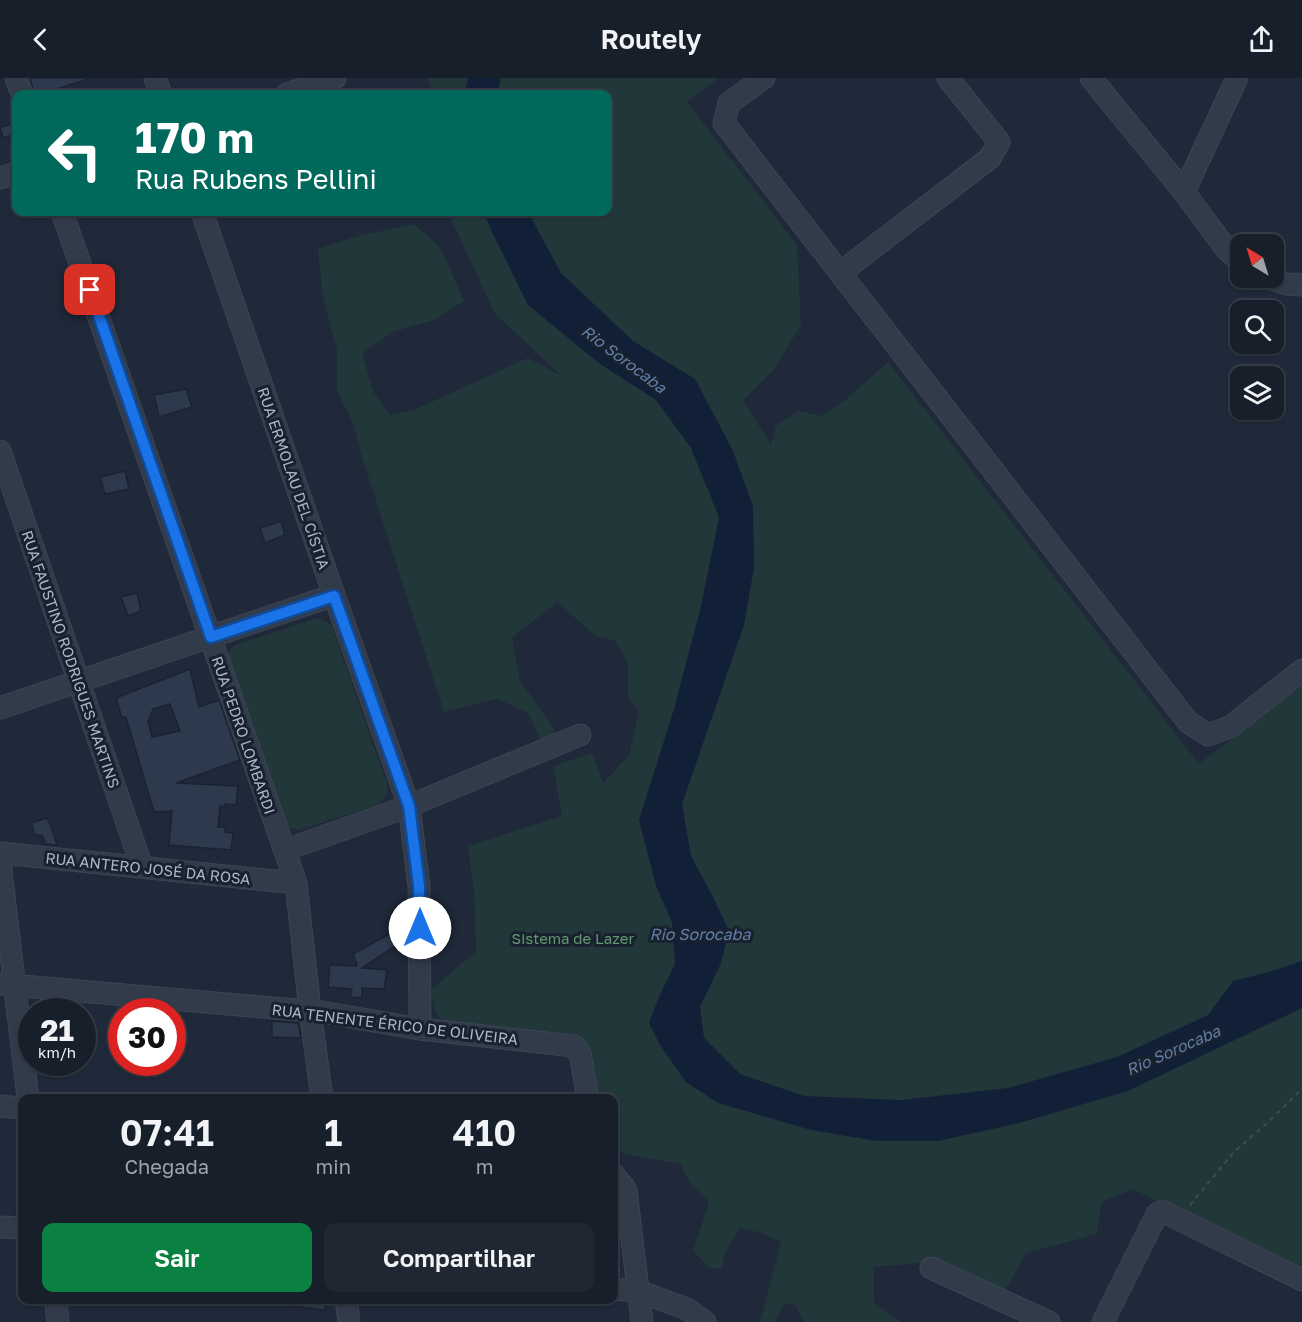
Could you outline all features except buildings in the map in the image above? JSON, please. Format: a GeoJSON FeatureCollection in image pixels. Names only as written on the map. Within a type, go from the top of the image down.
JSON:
{"type":"FeatureCollection","features":[{"type":"Feature","properties":{"kind":"street"},"geometry":{"type":"LineString","coordinates":[[299,90],[335,78]]}},
{"type":"Feature","properties":{"kind":"street"},"geometry":{"type":"LineString","coordinates":[[764,78],[729,103],[724,123],[1188,722],[1208,735],[1230,727],[1302,670]]}},
{"type":"Feature","properties":{"kind":"street"},"geometry":{"type":"LineString","coordinates":[[840,273],[990,158],[999,142],[948,78]]}},
{"type":"Feature","properties":{"kind":"street"},"geometry":{"type":"LineString","coordinates":[[1090,78],[1184,192],[1230,253]]}},
{"type":"Feature","properties":{"kind":"street"},"geometry":{"type":"LineString","coordinates":[[1184,192],[1237,78]]}},
{"type":"Feature","properties":{"kind":"street","name":"RUA PEDRO LOMBARDI"},"geometry":{"type":"LineString","coordinates":[[63,216],[296,883],[309,1010],[321,1094]]}},
{"type":"Feature","properties":{"kind":"street","name":"RUA ERMOLAU DEL CÍSTIA"},"geometry":{"type":"LineString","coordinates":[[203,216],[409,806],[419,886],[420,1029]]}},
{"type":"Feature","properties":{"kind":"street"},"geometry":{"type":"LineString","coordinates":[[1284,283],[1302,285]]}},
{"type":"Feature","properties":{"kind":"street","name":"RUA FAUSTINO RODRIGUES MARTINS"},"geometry":{"type":"LineString","coordinates":[[0,451],[142,867]]}},
{"type":"Feature","properties":{"kind":"street"},"geometry":{"type":"LineString","coordinates":[[0,708],[334,596]]}},
{"type":"Feature","properties":{"kind":"street"},"geometry":{"type":"LineString","coordinates":[[285,850],[409,806],[580,735]]}},
{"type":"Feature","properties":{"kind":"street","name":"RUA ANTERO JOSÉ DA ROSA"},"geometry":{"type":"LineString","coordinates":[[0,853],[296,883]]}},
{"type":"Feature","properties":{"kind":"street"},"geometry":{"type":"LineString","coordinates":[[0,862],[8,984],[27,1094]]}},
{"type":"Feature","properties":{"kind":"street","name":"RUA TENENTE ÉRICO DE OLIVEIRA"},"geometry":{"type":"LineString","coordinates":[[8,984],[309,1010],[420,1029],[574,1046],[580,1054],[587,1094]]}},
{"type":"Feature","properties":{"kind":"street"},"geometry":{"type":"LineString","coordinates":[[0,1106],[18,1108]]}},
{"type":"Feature","properties":{"kind":"street"},"geometry":{"type":"LineString","coordinates":[[618,1180],[626,1190],[642,1322]]}},
{"type":"Feature","properties":{"kind":"street"},"geometry":{"type":"LineString","coordinates":[[1102,1322],[1160,1212],[1302,1280]]}},
{"type":"Feature","properties":{"kind":"street"},"geometry":{"type":"LineString","coordinates":[[0,1227],[18,1228]]}},
{"type":"Feature","properties":{"kind":"street"},"geometry":{"type":"LineString","coordinates":[[931,1268],[1049,1322]]}},
{"type":"Feature","properties":{"kind":"street"},"geometry":{"type":"LineString","coordinates":[[618,1290],[638,1292],[687,1309],[705,1322]]}},
{"type":"Feature","properties":{"kind":"street"},"geometry":{"type":"LineString","coordinates":[[56,1304],[58,1322]]}},
{"type":"Feature","properties":{"kind":"street"},"geometry":{"type":"LineString","coordinates":[[347,1304],[349,1322]]}},
{"type":"Feature","properties":{"kind":"path"},"geometry":{"type":"LineString","coordinates":[[1171,1216],[1234,1152],[1302,1089]]}},
{"type":"Feature","properties":{"kind":"green space","name":"Sistema de Lazer"},"geometry":{"type":"Polygon","coordinates":[[[427,78],[719,78],[687,102],[797,245],[801,325],[775,368],[743,400],[771,445],[776,426],[798,411],[821,416],[844,401],[888,362],[1199,764],[1302,684],[1302,1273],[1133,1189],[1101,1202],[1097,1234],[1026,1253],[1005,1291],[932,1262],[874,1267],[874,1303],[901,1322],[804,1322],[794,1303],[782,1306],[776,1322],[760,1322],[781,1242],[762,1233],[740,1228],[726,1251],[721,1269],[709,1268],[693,1251],[709,1202],[690,1183],[680,1164],[618,1152],[618,1094],[592,1094],[583,1050],[447,1024],[437,1015],[430,991],[476,951],[474,891],[468,846],[562,816],[553,766],[592,753],[603,783],[629,755],[639,710],[628,699],[628,664],[615,641],[596,636],[557,602],[512,638],[520,681],[557,733],[541,741],[528,713],[497,699],[444,712],[353,423],[337,391],[337,350],[323,298],[318,249],[358,236],[414,224],[441,248],[464,301],[434,320],[392,332],[362,354],[373,391],[390,415],[416,409],[528,358],[562,376],[495,314],[450,216],[612,216],[612,90],[432,90],[427,78]]]}},
{"type":"Feature","properties":{"kind":"green space"},"geometry":{"type":"Polygon","coordinates":[[[314,619],[331,624],[387,784],[387,791],[377,805],[299,830],[285,826],[227,655],[233,646],[314,619]]]}},
{"type":"Feature","properties":{"kind":"water"},"geometry":{"type":"Polygon","coordinates":[[[468,78],[501,78],[498,90],[466,90],[468,78]]]}},
{"type":"Feature","properties":{"kind":"water","name":"Rio Sorocaba"},"geometry":{"type":"Polygon","coordinates":[[[486,216],[530,216],[561,273],[633,341],[695,379],[733,451],[753,506],[754,568],[744,625],[682,804],[691,856],[729,931],[721,963],[700,1007],[704,1038],[740,1074],[804,1096],[901,1100],[1008,1088],[1117,1057],[1208,1015],[1233,981],[1302,961],[1302,1008],[1128,1091],[1019,1123],[938,1141],[876,1141],[811,1130],[718,1103],[686,1082],[660,1045],[649,1023],[675,964],[672,922],[656,886],[639,820],[674,709],[701,606],[719,517],[691,448],[656,400],[600,364],[528,305],[486,216]]]}},
{"type":"Feature","properties":{"kind":"route"},"geometry":{"type":"LineString","coordinates":[[90,290],[211,637],[334,596],[409,806],[419,886],[420,928]]}}]}
